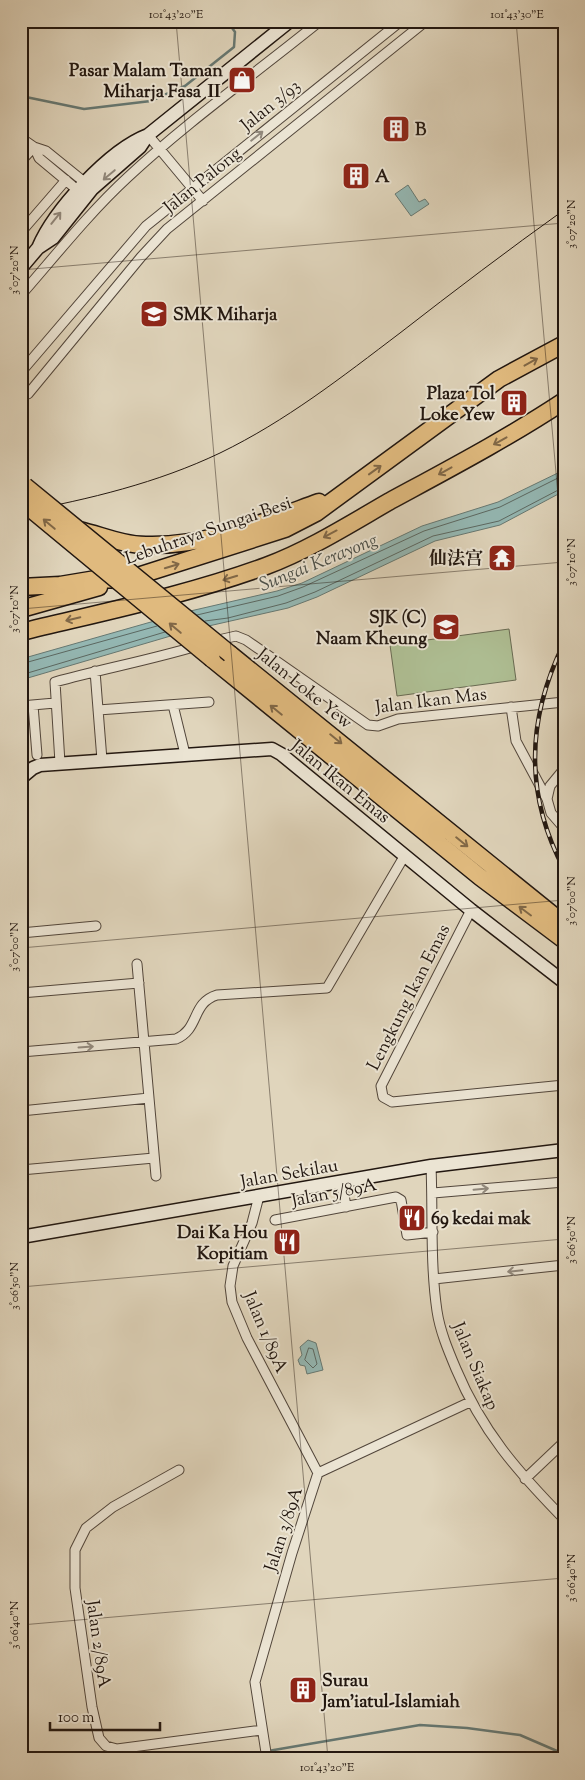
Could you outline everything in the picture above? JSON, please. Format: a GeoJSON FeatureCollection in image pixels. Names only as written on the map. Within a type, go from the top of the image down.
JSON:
{"type":"FeatureCollection","features":[{"type":"Feature","properties":{"kind":"highway","name":"Lebuhraya Sungai Besi"},"geometry":{"type":"LineString","coordinates":[[21,586],[60,584],[96,578],[125,580],[285,529],[316,513],[499,379],[564,344]]}},
{"type":"Feature","properties":{"kind":"highway"},"geometry":{"type":"LineString","coordinates":[[21,632],[178,592],[268,565],[337,531],[472,457],[528,425],[564,401]]}},
{"type":"Feature","properties":{"kind":"highway","name":"Jalan Loke Yew"},"geometry":{"type":"LineString","coordinates":[[22,488],[79,530],[564,924]]}},
{"type":"Feature","properties":{"kind":"highway","name":"Jalan Loke Yew"},"geometry":{"type":"LineString","coordinates":[[22,488],[212,659],[480,876],[564,940]]}},
{"type":"Feature","properties":{"kind":"highway"},"geometry":{"type":"LineString","coordinates":[[79,530],[126,543],[146,546],[222,536],[347,491]]}},
{"type":"Feature","properties":{"kind":"highway"},"geometry":{"type":"LineString","coordinates":[[21,609],[125,580]]}},
{"type":"Feature","properties":{"kind":"street"},"geometry":{"type":"LineString","coordinates":[[21,268],[38,248],[46,230],[85,190],[140,147],[148,135],[290,21]]}},
{"type":"Feature","properties":{"kind":"street","name":"Jalan 3/93"},"geometry":{"type":"LineString","coordinates":[[21,295],[87,218],[159,149],[320,21]]}},
{"type":"Feature","properties":{"kind":"street","name":"Jalan 3/93"},"geometry":{"type":"LineString","coordinates":[[21,372],[137,234],[401,21]]}},
{"type":"Feature","properties":{"kind":"street","name":"Jalan Palong"},"geometry":{"type":"LineString","coordinates":[[24,391],[141,257],[167,230],[426,21]]}},
{"type":"Feature","properties":{"kind":"street"},"geometry":{"type":"LineString","coordinates":[[148,135],[202,201]]}},
{"type":"Feature","properties":{"kind":"street"},"geometry":{"type":"LineString","coordinates":[[21,138],[34,147],[46,151],[85,190]]}},
{"type":"Feature","properties":{"kind":"street"},"geometry":{"type":"LineString","coordinates":[[34,147],[39,158],[66,180],[85,190]]}},
{"type":"Feature","properties":{"kind":"street"},"geometry":{"type":"LineString","coordinates":[[21,162],[34,147]]}},
{"type":"Feature","properties":{"kind":"street"},"geometry":{"type":"LineString","coordinates":[[21,232],[66,180]]}},
{"type":"Feature","properties":{"kind":"street","name":"Jalan Ikan Mas"},"geometry":{"type":"LineString","coordinates":[[95,671],[236,636],[246,640],[368,724],[378,726],[398,719],[564,702]]}},
{"type":"Feature","properties":{"kind":"street"},"geometry":{"type":"LineString","coordinates":[[60,763],[55,682],[95,671],[102,760]]}},
{"type":"Feature","properties":{"kind":"street"},"geometry":{"type":"LineString","coordinates":[[98,710],[209,702]]}},
{"type":"Feature","properties":{"kind":"street"},"geometry":{"type":"LineString","coordinates":[[21,706],[55,703]]}},
{"type":"Feature","properties":{"kind":"street"},"geometry":{"type":"LineString","coordinates":[[173,704],[185,754]]}},
{"type":"Feature","properties":{"kind":"street"},"geometry":{"type":"LineString","coordinates":[[33,705],[37,755]]}},
{"type":"Feature","properties":{"kind":"street"},"geometry":{"type":"LineString","coordinates":[[512,707],[516,741],[547,798],[551,813],[564,828]]}},
{"type":"Feature","properties":{"kind":"street","name":"Jalan Ikan Emas"},"geometry":{"type":"LineString","coordinates":[[21,778],[32,768],[40,765],[272,749],[281,754],[338,803],[471,910],[564,982]]}},
{"type":"Feature","properties":{"kind":"street"},"geometry":{"type":"LineString","coordinates":[[547,798],[550,786],[564,769]]}},
{"type":"Feature","properties":{"kind":"street"},"geometry":{"type":"LineString","coordinates":[[21,1052],[176,1039],[186,1035],[206,998],[217,995],[327,988],[405,855]]}},
{"type":"Feature","properties":{"kind":"street","name":"Lengkung Ikan Emas"},"geometry":{"type":"LineString","coordinates":[[471,910],[381,1086],[383,1097],[392,1102],[564,1085]]}},
{"type":"Feature","properties":{"kind":"street"},"geometry":{"type":"LineString","coordinates":[[21,933],[96,926]]}},
{"type":"Feature","properties":{"kind":"street"},"geometry":{"type":"LineString","coordinates":[[137,964],[156,1176]]}},
{"type":"Feature","properties":{"kind":"street"},"geometry":{"type":"LineString","coordinates":[[21,993],[138,983]]}},
{"type":"Feature","properties":{"kind":"street"},"geometry":{"type":"LineString","coordinates":[[21,1111],[149,1098]]}},
{"type":"Feature","properties":{"kind":"street","name":"Jalan Sekilau"},"geometry":{"type":"LineString","coordinates":[[21,1238],[431,1166],[564,1150]]}},
{"type":"Feature","properties":{"kind":"street"},"geometry":{"type":"LineString","coordinates":[[21,1170],[154,1158]]}},
{"type":"Feature","properties":{"kind":"street","name":"Jalan Siakap"},"geometry":{"type":"LineString","coordinates":[[431,1166],[434,1279],[437,1311],[444,1340],[470,1402],[502,1452],[564,1519]]}},
{"type":"Feature","properties":{"kind":"street"},"geometry":{"type":"LineString","coordinates":[[342,1181],[346,1207]]}},
{"type":"Feature","properties":{"kind":"street"},"geometry":{"type":"LineString","coordinates":[[432,1193],[564,1182]]}},
{"type":"Feature","properties":{"kind":"street","name":"Jalan 1/89A"},"geometry":{"type":"LineString","coordinates":[[259,1196],[252,1223],[233,1266],[230,1286],[232,1302],[247,1338],[318,1474]]}},
{"type":"Feature","properties":{"kind":"street","name":"Jalan 5/89A"},"geometry":{"type":"LineString","coordinates":[[275,1220],[400,1198],[406,1235],[433,1232]]}},
{"type":"Feature","properties":{"kind":"street"},"geometry":{"type":"LineString","coordinates":[[434,1279],[564,1265]]}},
{"type":"Feature","properties":{"kind":"street","name":"Jalan 3/89A"},"geometry":{"type":"LineString","coordinates":[[268,1759],[255,1682],[292,1553],[318,1474],[470,1402]]}},
{"type":"Feature","properties":{"kind":"street"},"geometry":{"type":"LineString","coordinates":[[525,1479],[564,1442]]}},
{"type":"Feature","properties":{"kind":"street","name":"Jalan 2/89A"},"geometry":{"type":"LineString","coordinates":[[179,1470],[113,1506],[86,1528],[75,1550],[75,1588],[89,1691],[99,1738],[106,1746],[117,1749],[262,1730]]}},
{"type":"Feature","properties":{"kind":"green space"},"geometry":{"type":"Polygon","coordinates":[[[509,629],[516,680],[397,696],[390,645],[509,629]]]}},
{"type":"Feature","properties":{"kind":"water"},"geometry":{"type":"Polygon","coordinates":[[[408,185],[419,202],[425,199],[429,204],[411,216],[395,194],[408,185]]]}},
{"type":"Feature","properties":{"kind":"water"},"geometry":{"type":"Polygon","coordinates":[[[564,470],[564,491],[500,525],[435,541],[317,597],[288,608],[191,630],[21,680],[21,659],[186,612],[277,591],[302,583],[422,526],[498,502],[564,470]]]}},
{"type":"Feature","properties":{"kind":"water"},"geometry":{"type":"Polygon","coordinates":[[[308,1340],[316,1343],[323,1370],[307,1374],[305,1366],[300,1365],[298,1360],[302,1355],[300,1347],[308,1340]]]}},
{"type":"Feature","properties":{"kind":"waterway"},"geometry":{"type":"LineString","coordinates":[[155,99],[185,86],[234,47],[235,32],[227,21]]}},
{"type":"Feature","properties":{"kind":"waterway"},"geometry":{"type":"LineString","coordinates":[[21,96],[84,109],[151,101]]}},
{"type":"Feature","properties":{"kind":"waterway"},"geometry":{"type":"LineString","coordinates":[[268,1751],[420,1725],[467,1728],[520,1735],[564,1754]]}},
{"type":"Feature","properties":{"kind":"waterway"},"geometry":{"type":"LineString","coordinates":[[220,1759],[254,1753]]}},
{"type":"Feature","properties":{"kind":"tram line"},"geometry":{"type":"LineString","coordinates":[[21,512],[98,496],[172,473],[220,453],[268,427],[335,382],[564,210]]}},
{"type":"Feature","properties":{"kind":"railway"},"geometry":{"type":"LineString","coordinates":[[564,643],[543,699],[537,728],[535,756],[542,813],[551,841],[564,869]]}},
{"type":"Feature","properties":{"kind":"place","name":"Pasar Malam Taman Miharja Fasa Ⅱ"},"geometry":{"type":"Point","coordinates":[242,80]}},
{"type":"Feature","properties":{"kind":"place","name":"B"},"geometry":{"type":"Point","coordinates":[396,129]}},
{"type":"Feature","properties":{"kind":"place","name":"A"},"geometry":{"type":"Point","coordinates":[356,176]}},
{"type":"Feature","properties":{"kind":"place","name":"SMK Miharja"},"geometry":{"type":"Point","coordinates":[154,314]}},
{"type":"Feature","properties":{"kind":"place","name":"Plaza Tol Loke Yew"},"geometry":{"type":"Point","coordinates":[514,403]}},
{"type":"Feature","properties":{"kind":"place","name":"仙法宫"},"geometry":{"type":"Point","coordinates":[502,558]}},
{"type":"Feature","properties":{"kind":"place","name":"SJK (C) Naam Kheung"},"geometry":{"type":"Point","coordinates":[446,627]}},
{"type":"Feature","properties":{"kind":"place","name":"69 kedai mak"},"geometry":{"type":"Point","coordinates":[412,1218]}},
{"type":"Feature","properties":{"kind":"place","name":"Dai Ka Hou Kopitiam"},"geometry":{"type":"Point","coordinates":[287,1242]}},
{"type":"Feature","properties":{"kind":"place","name":"Surau Jam'iatul-Islamiah"},"geometry":{"type":"Point","coordinates":[303,1690]}},
{"type":"Feature","properties":{"kind":"water label","name":"Sungai Kerayong"},"geometry":{"type":"Point","coordinates":[318,561]}}]}
